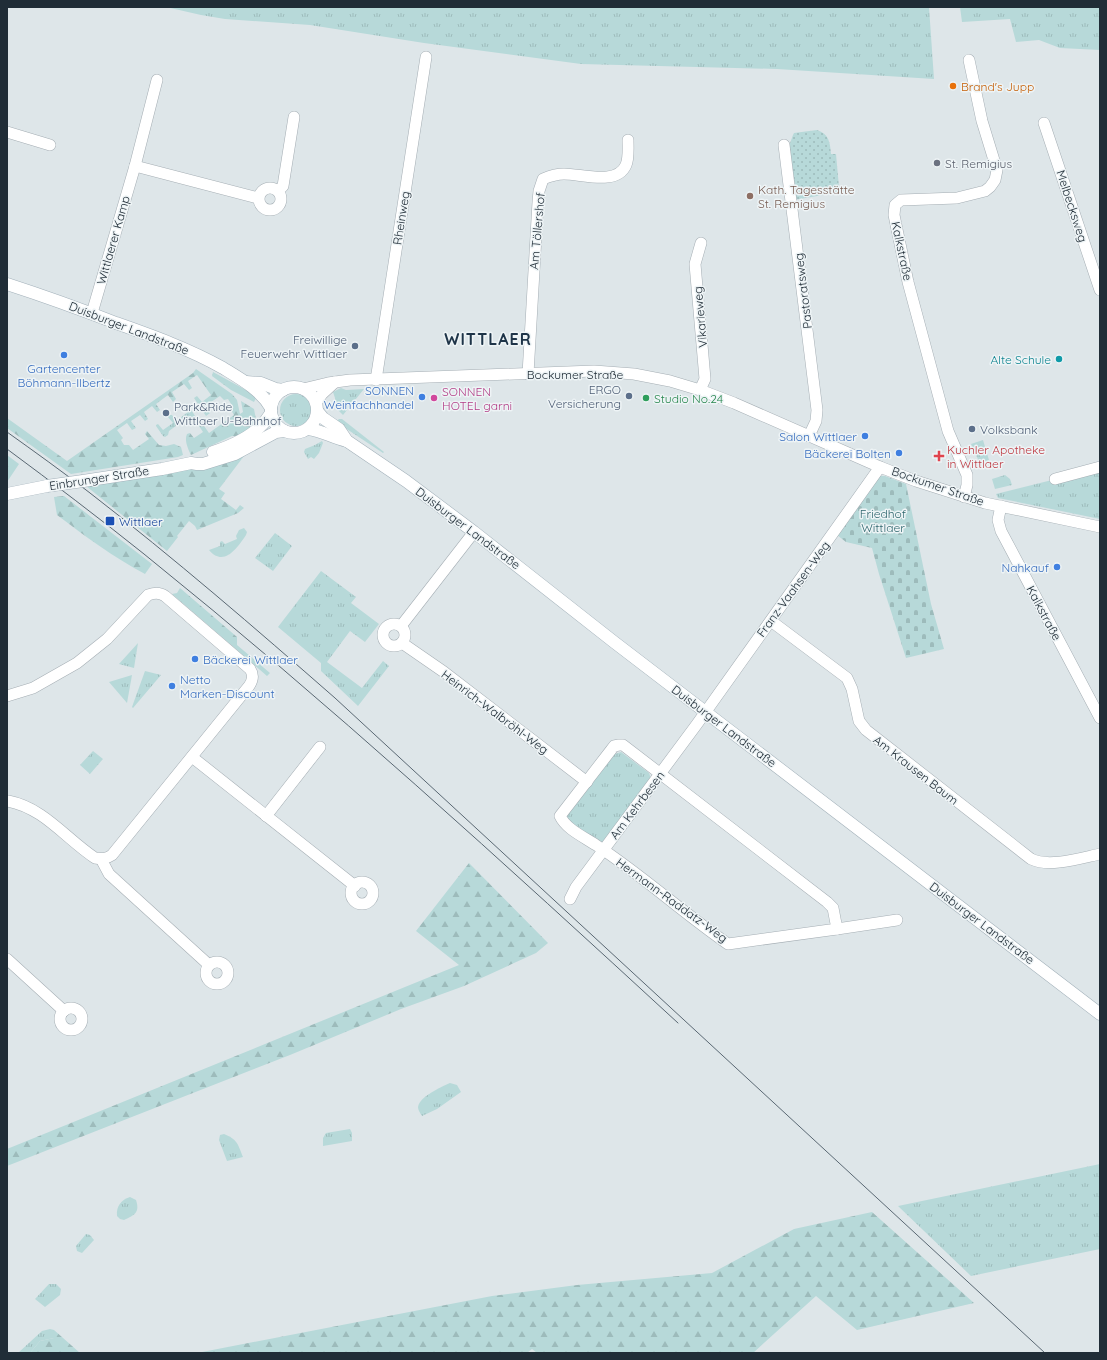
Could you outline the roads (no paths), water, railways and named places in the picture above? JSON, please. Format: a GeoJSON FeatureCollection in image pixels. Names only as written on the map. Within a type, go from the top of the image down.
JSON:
{"type":"FeatureCollection","features":[{"type":"Feature","properties":{"kind":"main road","name":"Duisburger Landstraße"},"geometry":{"type":"LineString","coordinates":[[7,284],[172,343],[202,357],[246,382],[266,399],[277,426],[284,431],[289,433],[298,433],[308,429],[319,430],[335,438],[347,440]]}},
{"type":"Feature","properties":{"kind":"main road","name":"Duisburger Landstraße"},"geometry":{"type":"LineString","coordinates":[[246,382],[261,383],[283,390],[291,388],[303,389],[313,396],[317,408],[323,418],[339,429],[347,440],[406,481],[474,532],[614,642],[1100,1014]]}},
{"type":"Feature","properties":{"kind":"main road"},"geometry":{"type":"LineString","coordinates":[[271,410],[276,396],[283,390]]}},
{"type":"Feature","properties":{"kind":"main road"},"geometry":{"type":"LineString","coordinates":[[308,429],[315,420],[317,408]]}},
{"type":"Feature","properties":{"kind":"main road","name":"Einbrunger Straße"},"geometry":{"type":"LineString","coordinates":[[191,463],[195,459],[227,448],[250,436],[261,426],[271,410]]}},
{"type":"Feature","properties":{"kind":"main road","name":"Einbrunger Straße"},"geometry":{"type":"LineString","coordinates":[[7,494],[46,486],[162,469],[191,463],[203,464],[235,454],[255,444],[268,435],[284,431]]}},
{"type":"Feature","properties":{"kind":"street","name":"Rheinweg"},"geometry":{"type":"LineString","coordinates":[[376,380],[426,57]]}},
{"type":"Feature","properties":{"kind":"street","name":"Kalkstraße"},"geometry":{"type":"LineString","coordinates":[[964,497],[968,485],[967,475],[948,431],[908,282],[894,210],[896,203],[901,200],[956,198],[975,194],[989,189],[995,180],[997,170],[982,121],[969,60]]}},
{"type":"Feature","properties":{"kind":"street","name":"Wittlaerer Kamp"},"geometry":{"type":"LineString","coordinates":[[92,314],[157,80]]}},
{"type":"Feature","properties":{"kind":"street"},"geometry":{"type":"LineString","coordinates":[[278,191],[283,186],[294,117]]}},
{"type":"Feature","properties":{"kind":"street","name":"Melbecksweg"},"geometry":{"type":"LineString","coordinates":[[1044,123],[1100,290]]}},
{"type":"Feature","properties":{"kind":"street"},"geometry":{"type":"LineString","coordinates":[[7,132],[50,145]]}},
{"type":"Feature","properties":{"kind":"street","name":"Am Töllershof"},"geometry":{"type":"LineString","coordinates":[[528,374],[538,202],[539,191],[543,179],[553,175],[563,174],[608,178],[616,176],[623,170],[627,163],[628,140]]}},
{"type":"Feature","properties":{"kind":"street","name":"Pastoratsweg"},"geometry":{"type":"LineString","coordinates":[[784,145],[817,410],[816,421],[809,436]]}},
{"type":"Feature","properties":{"kind":"street"},"geometry":{"type":"LineString","coordinates":[[134,166],[258,198]]}},
{"type":"Feature","properties":{"kind":"street"},"geometry":{"type":"LineString","coordinates":[[268,188],[278,191],[281,202],[277,208],[270,211],[260,206],[258,198],[261,192],[268,188]]}},
{"type":"Feature","properties":{"kind":"street","name":"Vikarieweg"},"geometry":{"type":"LineString","coordinates":[[700,390],[705,379],[695,264],[701,243]]}},
{"type":"Feature","properties":{"kind":"street","name":"Bockumer Straße"},"geometry":{"type":"LineString","coordinates":[[303,389],[350,380],[594,371],[634,374],[670,381],[700,390],[734,403],[880,467],[964,497],[1100,527]]}},
{"type":"Feature","properties":{"kind":"street"},"geometry":{"type":"LineString","coordinates":[[317,408],[322,394],[335,382]]}},
{"type":"Feature","properties":{"kind":"street","name":"Franz-Vaahsen-Weg"},"geometry":{"type":"LineString","coordinates":[[706,712],[880,467]]}},
{"type":"Feature","properties":{"kind":"street"},"geometry":{"type":"LineString","coordinates":[[1055,479],[1100,467]]}},
{"type":"Feature","properties":{"kind":"street","name":"Kalkstraße"},"geometry":{"type":"LineString","coordinates":[[1001,506],[998,520],[1001,531],[1100,718]]}},
{"type":"Feature","properties":{"kind":"street"},"geometry":{"type":"LineString","coordinates":[[402,643],[405,632],[401,626],[474,532]]}},
{"type":"Feature","properties":{"kind":"street"},"geometry":{"type":"LineString","coordinates":[[7,696],[33,688],[77,663],[107,639],[148,595],[154,593],[162,594],[253,673],[250,686],[112,854],[107,858],[95,858],[58,827],[30,808],[7,801]]}},
{"type":"Feature","properties":{"kind":"street","name":"Am Krausen Baum"},"geometry":{"type":"LineString","coordinates":[[771,621],[847,678],[852,689],[860,721],[866,730],[1031,859],[1038,862],[1057,862],[1100,854]]}},
{"type":"Feature","properties":{"kind":"street","name":"Heinrich-Walbröhl-Weg"},"geometry":{"type":"LineString","coordinates":[[401,626],[395,623],[386,627],[383,634],[385,641],[391,646],[402,643],[444,672],[587,782]]}},
{"type":"Feature","properties":{"kind":"street","name":"Am Kehrbesen"},"geometry":{"type":"LineString","coordinates":[[570,899],[576,887],[706,712]]}},
{"type":"Feature","properties":{"kind":"street"},"geometry":{"type":"LineString","coordinates":[[604,850],[570,828],[560,816],[614,746],[623,745],[826,902],[833,908],[837,928]]}},
{"type":"Feature","properties":{"kind":"street"},"geometry":{"type":"LineString","coordinates":[[266,816],[320,747]]}},
{"type":"Feature","properties":{"kind":"street"},"geometry":{"type":"LineString","coordinates":[[192,757],[355,886]]}},
{"type":"Feature","properties":{"kind":"street","name":"Hermann-Raddatz-Weg"},"geometry":{"type":"LineString","coordinates":[[604,850],[728,944],[898,920]]}},
{"type":"Feature","properties":{"kind":"street"},"geometry":{"type":"LineString","coordinates":[[101,859],[109,874],[209,965]]}},
{"type":"Feature","properties":{"kind":"street"},"geometry":{"type":"LineString","coordinates":[[7,959],[64,1011]]}},
{"type":"Feature","properties":{"kind":"tram line"},"geometry":{"type":"LineString","coordinates":[[7,432],[80,485],[183,568],[335,698],[1045,1353]]}},
{"type":"Feature","properties":{"kind":"tram line"},"geometry":{"type":"LineString","coordinates":[[7,449],[144,554],[281,668],[415,784],[678,1023]]}},
{"type":"Feature","properties":{"kind":"place","name":"Brand's Jupp"},"geometry":{"type":"Point","coordinates":[953,86]}},
{"type":"Feature","properties":{"kind":"place","name":"St. Remigius"},"geometry":{"type":"Point","coordinates":[937,163]}},
{"type":"Feature","properties":{"kind":"place","name":"Kath. Tagesstätte St. Remigius"},"geometry":{"type":"Point","coordinates":[750,196]}},
{"type":"Feature","properties":{"kind":"place","name":"Freiwillige Feuerwehr Wittlaer"},"geometry":{"type":"Point","coordinates":[355,346]}},
{"type":"Feature","properties":{"kind":"place","name":"Gartencenter Böhmann-Ilbertz"},"geometry":{"type":"Point","coordinates":[64,355]}},
{"type":"Feature","properties":{"kind":"place","name":"Alte Schule"},"geometry":{"type":"Point","coordinates":[1059,359]}},
{"type":"Feature","properties":{"kind":"place","name":"ERGO Versicherung"},"geometry":{"type":"Point","coordinates":[629,396]}},
{"type":"Feature","properties":{"kind":"place","name":"SONNEN Weinfachhandel"},"geometry":{"type":"Point","coordinates":[422,397]}},
{"type":"Feature","properties":{"kind":"place","name":"SONNEN HOTEL garni"},"geometry":{"type":"Point","coordinates":[434,398]}},
{"type":"Feature","properties":{"kind":"place","name":"Studio No.24"},"geometry":{"type":"Point","coordinates":[646,398]}},
{"type":"Feature","properties":{"kind":"place","name":"Park&Ride Wittlaer U-Bahnhof"},"geometry":{"type":"Point","coordinates":[166,413]}},
{"type":"Feature","properties":{"kind":"place","name":"Volksbank"},"geometry":{"type":"Point","coordinates":[972,429]}},
{"type":"Feature","properties":{"kind":"place","name":"Salon Wittlaer"},"geometry":{"type":"Point","coordinates":[865,436]}},
{"type":"Feature","properties":{"kind":"place","name":"Bäckerei Bolten"},"geometry":{"type":"Point","coordinates":[899,453]}},
{"type":"Feature","properties":{"kind":"place","name":"Kuchler Apotheke in Wittlaer"},"geometry":{"type":"Point","coordinates":[939,456]}},
{"type":"Feature","properties":{"kind":"place","name":"Wittlaer"},"geometry":{"type":"Point","coordinates":[110,521]}},
{"type":"Feature","properties":{"kind":"place","name":"Nahkauf"},"geometry":{"type":"Point","coordinates":[1057,567]}},
{"type":"Feature","properties":{"kind":"place","name":"Bäckerei Wittlaer"},"geometry":{"type":"Point","coordinates":[195,659]}},
{"type":"Feature","properties":{"kind":"place","name":"Netto Marken-Discount"},"geometry":{"type":"Point","coordinates":[172,686]}},
{"type":"Feature","properties":{"kind":"district","name":"WITTLAER"},"geometry":{"type":"Point","coordinates":[488,339]}},
{"type":"Feature","properties":{"kind":"park label","name":"Friedhof Wittlaer"},"geometry":{"type":"Point","coordinates":[883,520]}}]}
